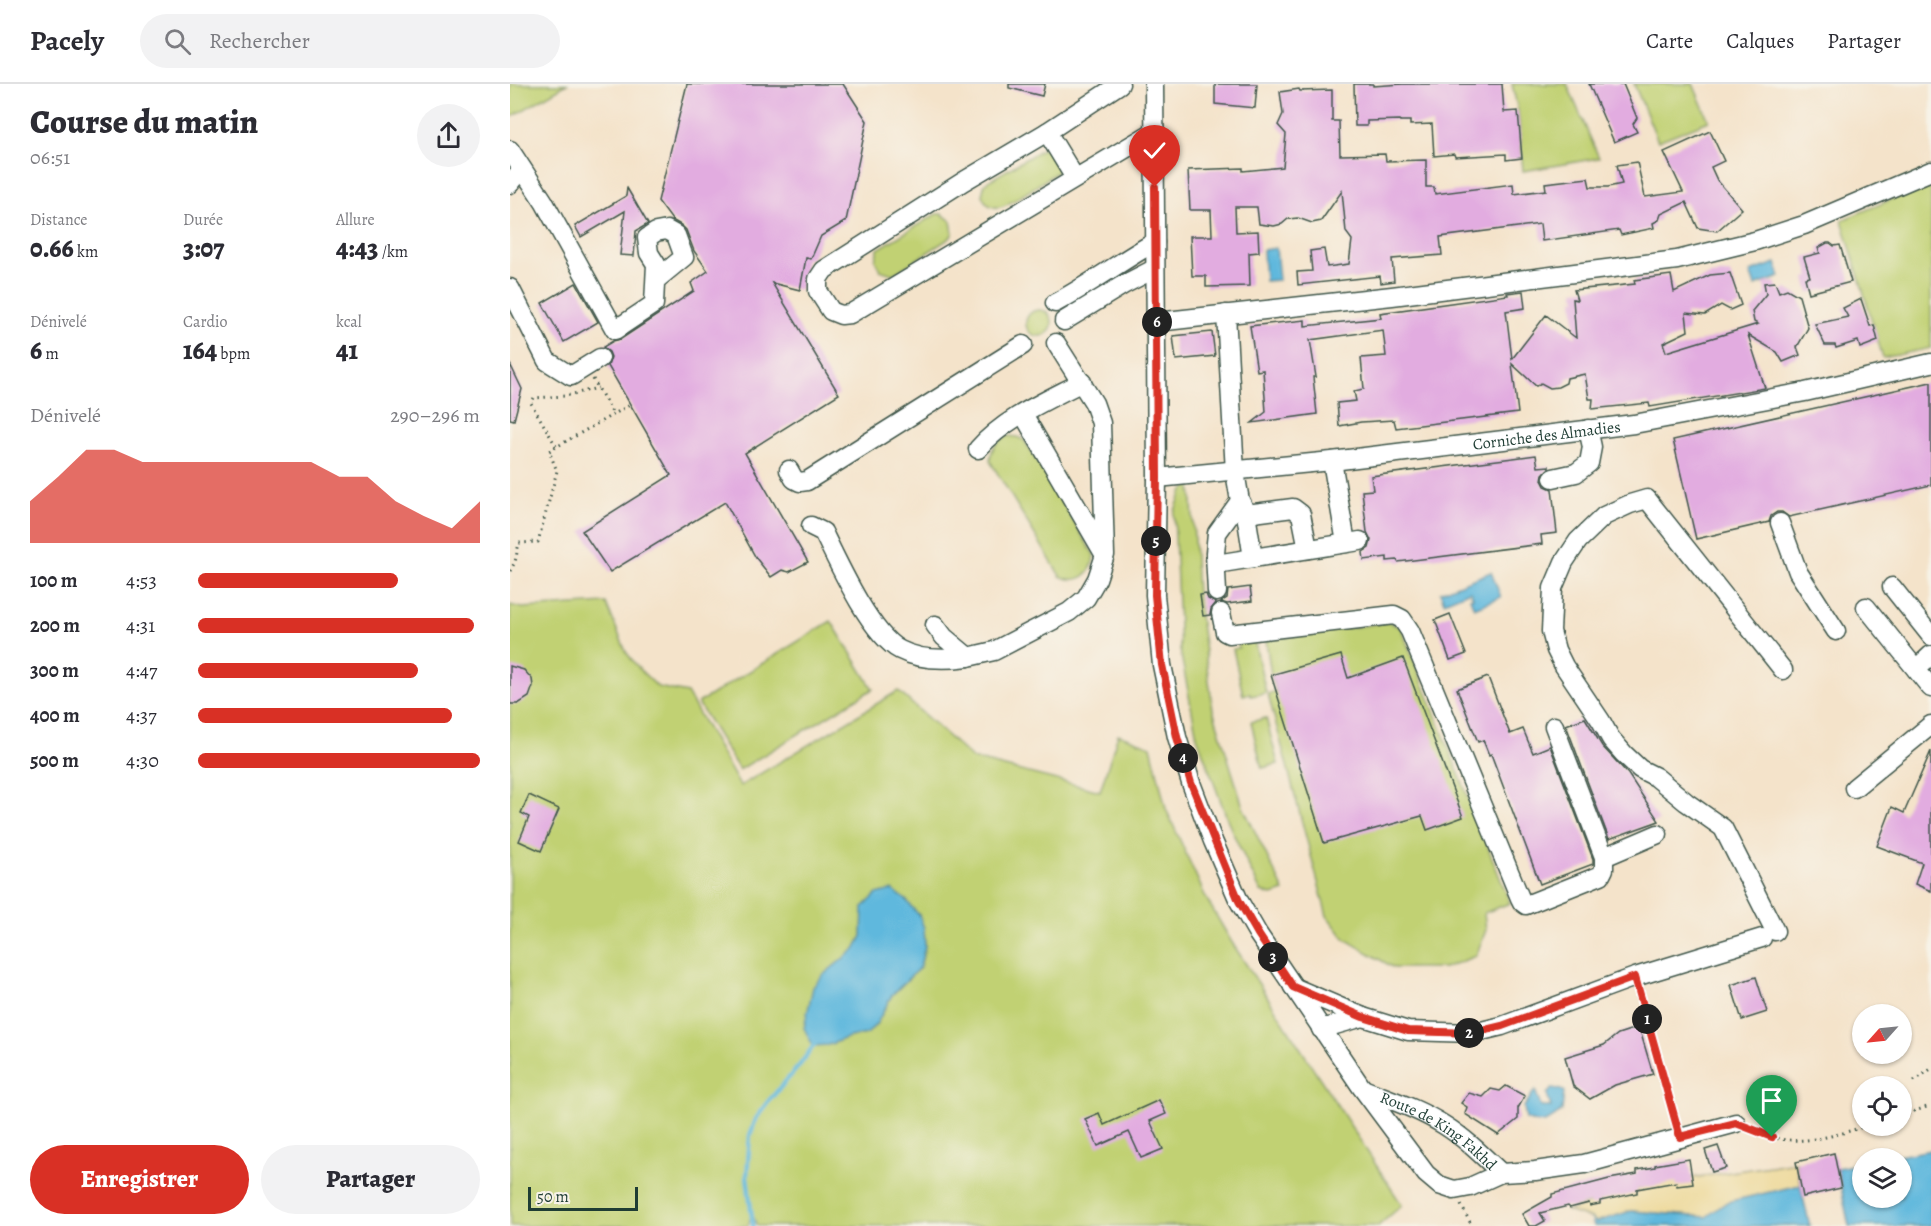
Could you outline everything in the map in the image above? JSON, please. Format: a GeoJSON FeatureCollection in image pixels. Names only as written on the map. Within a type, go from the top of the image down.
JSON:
{"type":"FeatureCollection","features":[{"type":"Feature","properties":{"kind":"street"},"geometry":{"type":"LineString","coordinates":[[1120,84],[1047,132],[964,181],[824,270],[818,279],[818,291],[831,310],[841,315],[850,314],[1155,131]]}},
{"type":"Feature","properties":{"kind":"street"},"geometry":{"type":"LineString","coordinates":[[1154,84],[1154,269],[1157,322],[1155,595],[1162,665],[1177,737],[1191,783],[1239,901],[1258,934],[1362,1088]]}},
{"type":"Feature","properties":{"kind":"street"},"geometry":{"type":"LineString","coordinates":[[1047,132],[1075,178]]}},
{"type":"Feature","properties":{"kind":"street"},"geometry":{"type":"LineString","coordinates":[[510,184],[515,161]]}},
{"type":"Feature","properties":{"kind":"street"},"geometry":{"type":"LineString","coordinates":[[515,161],[544,202],[615,330],[654,303],[656,280]]}},
{"type":"Feature","properties":{"kind":"street"},"geometry":{"type":"LineString","coordinates":[[1157,322],[1404,295],[1677,261],[1755,241],[1804,225],[1931,171]]}},
{"type":"Feature","properties":{"kind":"street"},"geometry":{"type":"LineString","coordinates":[[1055,303],[1080,290],[1155,242]]}},
{"type":"Feature","properties":{"kind":"street"},"geometry":{"type":"LineString","coordinates":[[1064,321],[1154,269]]}},
{"type":"Feature","properties":{"kind":"street"},"geometry":{"type":"LineString","coordinates":[[510,288],[548,361],[571,376],[593,363]]}},
{"type":"Feature","properties":{"kind":"street"},"geometry":{"type":"LineString","coordinates":[[1226,314],[1234,472],[1253,558]]}},
{"type":"Feature","properties":{"kind":"street"},"geometry":{"type":"LineString","coordinates":[[812,526],[823,532],[872,623],[884,638],[901,651],[945,660],[994,651],[1070,612],[1086,598],[1097,579],[1105,555],[1101,423],[1094,403],[1082,381],[1056,343]]}},
{"type":"Feature","properties":{"kind":"street"},"geometry":{"type":"LineString","coordinates":[[789,470],[794,479],[800,482],[807,481],[1023,345]]}},
{"type":"Feature","properties":{"kind":"street","name":"Corniche des Almadies"},"geometry":{"type":"LineString","coordinates":[[1157,478],[1332,461],[1634,424],[1805,392],[1931,363]]}},
{"type":"Feature","properties":{"kind":"street"},"geometry":{"type":"LineString","coordinates":[[978,449],[991,435],[1023,414],[1082,381]]}},
{"type":"Feature","properties":{"kind":"street"},"geometry":{"type":"LineString","coordinates":[[1023,414],[1105,555]]}},
{"type":"Feature","properties":{"kind":"street"},"geometry":{"type":"LineString","coordinates":[[1553,478],[1576,473],[1589,463],[1592,447],[1588,429]]}},
{"type":"Feature","properties":{"kind":"street"},"geometry":{"type":"LineString","coordinates":[[1216,564],[1353,542],[1332,461]]}},
{"type":"Feature","properties":{"kind":"street"},"geometry":{"type":"LineString","coordinates":[[1293,987],[1363,1017],[1408,1031],[1473,1033],[1502,1026],[1635,977],[1768,935],[1723,828],[1656,777],[1641,769],[1624,754],[1611,739],[1556,650],[1551,632],[1553,588],[1564,562],[1578,542],[1604,516],[1647,499],[1783,670]]}},
{"type":"Feature","properties":{"kind":"street"},"geometry":{"type":"LineString","coordinates":[[1217,592],[1217,533],[1243,507],[1298,510],[1301,514],[1308,549]]}},
{"type":"Feature","properties":{"kind":"street"},"geometry":{"type":"LineString","coordinates":[[1780,523],[1798,572],[1836,631]]}},
{"type":"Feature","properties":{"kind":"street"},"geometry":{"type":"LineString","coordinates":[[1892,587],[1931,636]]}},
{"type":"Feature","properties":{"kind":"street"},"geometry":{"type":"LineString","coordinates":[[1866,607],[1931,688]]}},
{"type":"Feature","properties":{"kind":"street"},"geometry":{"type":"LineString","coordinates":[[1221,613],[1223,628],[1229,634],[1394,615],[1402,619],[1410,630],[1522,902],[1526,905],[1601,875],[1604,869],[1604,857],[1554,726]]}},
{"type":"Feature","properties":{"kind":"street"},"geometry":{"type":"LineString","coordinates":[[935,625],[944,637],[968,657]]}},
{"type":"Feature","properties":{"kind":"street"},"geometry":{"type":"LineString","coordinates":[[1916,669],[1931,656]]}},
{"type":"Feature","properties":{"kind":"street"},"geometry":{"type":"LineString","coordinates":[[1854,788],[1931,725]]}},
{"type":"Feature","properties":{"kind":"street"},"geometry":{"type":"LineString","coordinates":[[1604,857],[1658,834]]}},
{"type":"Feature","properties":{"kind":"street"},"geometry":{"type":"LineString","coordinates":[[1322,1029],[1363,1017]]}},
{"type":"Feature","properties":{"kind":"street","name":"Route de King Fakhd"},"geometry":{"type":"LineString","coordinates":[[1362,1088],[1412,1108],[1445,1125],[1475,1148],[1501,1173],[1470,1187],[1454,1190],[1438,1185],[1426,1174],[1362,1088]]}},
{"type":"Feature","properties":{"kind":"street"},"geometry":{"type":"LineString","coordinates":[[1501,1173],[1584,1164],[1736,1123]]}},
{"type":"Feature","properties":{"kind":"path"},"geometry":{"type":"LineString","coordinates":[[593,363],[598,388],[613,414]]}},
{"type":"Feature","properties":{"kind":"path"},"geometry":{"type":"LineString","coordinates":[[556,446],[531,403],[534,398],[565,396],[598,388]]}},
{"type":"Feature","properties":{"kind":"path"},"geometry":{"type":"LineString","coordinates":[[510,571],[515,562],[519,543],[538,542],[557,471],[549,451],[630,405]]}},
{"type":"Feature","properties":{"kind":"path"},"geometry":{"type":"LineString","coordinates":[[1635,977],[1680,1137]]}},
{"type":"Feature","properties":{"kind":"path"},"geometry":{"type":"LineString","coordinates":[[1914,1081],[1931,1070]]}},
{"type":"Feature","properties":{"kind":"path"},"geometry":{"type":"LineString","coordinates":[[1912,1112],[1927,1107]]}},
{"type":"Feature","properties":{"kind":"path"},"geometry":{"type":"LineString","coordinates":[[1736,1123],[1772,1137],[1808,1141],[1852,1130]]}},
{"type":"Feature","properties":{"kind":"path"},"geometry":{"type":"LineString","coordinates":[[1454,1190],[1472,1226]]}},
{"type":"Feature","properties":{"kind":"green space"},"geometry":{"type":"Polygon","coordinates":[[[510,84],[567,84],[510,118],[510,84]]]}},
{"type":"Feature","properties":{"kind":"green space"},"geometry":{"type":"Polygon","coordinates":[[[1512,84],[1567,84],[1599,158],[1523,171],[1518,111],[1512,84]]]}},
{"type":"Feature","properties":{"kind":"green space"},"geometry":{"type":"Polygon","coordinates":[[[1634,84],[1693,84],[1709,121],[1658,141],[1634,84]]]}},
{"type":"Feature","properties":{"kind":"green space"},"geometry":{"type":"Polygon","coordinates":[[[1044,148],[1049,148],[1060,167],[1057,172],[1005,205],[993,207],[986,203],[982,195],[985,183],[1044,148]]]}},
{"type":"Feature","properties":{"kind":"green space"},"geometry":{"type":"Polygon","coordinates":[[[1931,183],[1931,348],[1883,358],[1842,220],[1931,183]]]}},
{"type":"Feature","properties":{"kind":"green space"},"geometry":{"type":"Polygon","coordinates":[[[936,214],[942,214],[951,221],[953,233],[950,238],[897,272],[892,274],[880,270],[875,260],[878,249],[936,214]]]}},
{"type":"Feature","properties":{"kind":"green space"},"geometry":{"type":"Polygon","coordinates":[[[1039,310],[1048,314],[1052,323],[1048,332],[1039,336],[1030,332],[1026,323],[1030,314],[1039,310]]]}},
{"type":"Feature","properties":{"kind":"green space"},"geometry":{"type":"Polygon","coordinates":[[[1008,436],[1024,440],[1094,555],[1088,573],[1078,579],[1067,579],[1060,576],[990,461],[995,446],[1008,436]]]}},
{"type":"Feature","properties":{"kind":"green space"},"geometry":{"type":"Polygon","coordinates":[[[1191,484],[1197,594],[1213,710],[1243,807],[1284,891],[1272,895],[1261,892],[1231,829],[1197,737],[1180,650],[1174,513],[1182,492],[1191,484]]]}},
{"type":"Feature","properties":{"kind":"green space"},"geometry":{"type":"Polygon","coordinates":[[[606,603],[626,652],[640,670],[658,687],[687,693],[740,786],[898,691],[973,759],[1100,791],[1118,734],[1151,746],[1166,809],[1206,898],[1231,941],[1402,1205],[1378,1226],[757,1226],[752,1213],[748,1226],[510,1226],[510,605],[522,608],[606,603]],[[863,907],[862,936],[855,949],[823,975],[828,1045],[849,1037],[867,1034],[877,1023],[892,995],[920,967],[925,946],[924,928],[863,907]]]}},
{"type":"Feature","properties":{"kind":"green space"},"geometry":{"type":"Polygon","coordinates":[[[831,621],[873,689],[739,770],[698,703],[831,621]]]}},
{"type":"Feature","properties":{"kind":"green space"},"geometry":{"type":"Polygon","coordinates":[[[1389,622],[1401,628],[1510,903],[1484,913],[1486,930],[1476,956],[1444,968],[1394,968],[1345,939],[1327,916],[1268,694],[1276,691],[1271,675],[1266,640],[1389,622]]]}},
{"type":"Feature","properties":{"kind":"green space"},"geometry":{"type":"Polygon","coordinates":[[[1254,639],[1266,693],[1251,696],[1250,693],[1243,695],[1233,649],[1239,648],[1238,643],[1254,639]]]}},
{"type":"Feature","properties":{"kind":"green space"},"geometry":{"type":"Polygon","coordinates":[[[1266,718],[1278,764],[1262,768],[1251,722],[1266,718]]]}},
{"type":"Feature","properties":{"kind":"sand"},"geometry":{"type":"Polygon","coordinates":[[[1796,1162],[1800,1185],[1727,1202],[1707,1217],[1631,1211],[1596,1222],[1567,1211],[1652,1184],[1796,1162]]]}},
{"type":"Feature","properties":{"kind":"water"},"geometry":{"type":"Polygon","coordinates":[[[1276,248],[1279,280],[1265,281],[1263,250],[1276,248]]]}},
{"type":"Feature","properties":{"kind":"water"},"geometry":{"type":"Polygon","coordinates":[[[1776,263],[1780,277],[1755,286],[1750,272],[1776,263]]]}},
{"type":"Feature","properties":{"kind":"water"},"geometry":{"type":"Polygon","coordinates":[[[1491,572],[1501,597],[1474,608],[1470,591],[1444,602],[1440,592],[1491,572]]]}},
{"type":"Feature","properties":{"kind":"water"},"geometry":{"type":"Polygon","coordinates":[[[892,890],[906,900],[919,915],[924,928],[925,946],[920,967],[892,995],[877,1023],[867,1034],[849,1037],[828,1045],[813,1046],[804,1028],[813,987],[823,975],[855,949],[862,936],[863,907],[877,894],[892,890]]]}},
{"type":"Feature","properties":{"kind":"water"},"geometry":{"type":"Polygon","coordinates":[[[1553,1088],[1564,1091],[1562,1111],[1545,1122],[1526,1119],[1524,1107],[1535,1090],[1541,1107],[1551,1107],[1547,1094],[1553,1088]]]}},
{"type":"Feature","properties":{"kind":"water"},"geometry":{"type":"Polygon","coordinates":[[[1931,1150],[1931,1226],[1849,1226],[1837,1168],[1852,1165],[1852,1208],[1912,1208],[1912,1154],[1931,1150]]]}},
{"type":"Feature","properties":{"kind":"water"},"geometry":{"type":"Polygon","coordinates":[[[1800,1185],[1810,1226],[1594,1226],[1592,1219],[1596,1222],[1631,1211],[1706,1217],[1727,1202],[1800,1185]]]}},
{"type":"Feature","properties":{"kind":"building"},"geometry":{"type":"Polygon","coordinates":[[[687,84],[843,84],[867,121],[846,221],[821,236],[811,259],[806,258],[800,290],[772,283],[839,394],[745,453],[808,562],[789,572],[782,570],[771,577],[756,558],[725,502],[610,572],[582,531],[671,475],[608,366],[611,357],[603,347],[621,339],[694,291],[691,283],[708,271],[694,251],[686,230],[672,220],[658,201],[687,84]]]}},
{"type":"Feature","properties":{"kind":"building"},"geometry":{"type":"Polygon","coordinates":[[[1009,84],[1045,84],[1042,96],[1009,88],[1009,84]]]}},
{"type":"Feature","properties":{"kind":"building"},"geometry":{"type":"Polygon","coordinates":[[[1215,84],[1257,84],[1255,108],[1215,104],[1215,84]]]}},
{"type":"Feature","properties":{"kind":"building"},"geometry":{"type":"Polygon","coordinates":[[[1354,84],[1373,84],[1373,86],[1502,84],[1504,112],[1518,111],[1522,158],[1506,160],[1506,154],[1434,156],[1432,124],[1410,125],[1410,121],[1400,120],[1367,121],[1367,126],[1355,126],[1354,84]]]}},
{"type":"Feature","properties":{"kind":"building"},"geometry":{"type":"Polygon","coordinates":[[[1589,84],[1623,84],[1637,118],[1633,124],[1637,132],[1614,142],[1589,84]]]}},
{"type":"Feature","properties":{"kind":"building"},"geometry":{"type":"Polygon","coordinates":[[[1299,89],[1300,91],[1332,90],[1332,121],[1339,121],[1340,155],[1385,154],[1386,161],[1426,160],[1426,187],[1434,187],[1435,194],[1513,184],[1514,194],[1546,190],[1545,183],[1588,178],[1590,187],[1608,187],[1622,184],[1617,165],[1637,162],[1645,197],[1683,192],[1664,152],[1710,131],[1724,161],[1711,167],[1717,180],[1742,209],[1717,231],[1698,228],[1686,202],[1661,214],[1659,220],[1653,223],[1654,228],[1621,235],[1619,230],[1542,241],[1540,224],[1440,237],[1442,255],[1392,259],[1394,281],[1381,283],[1380,276],[1298,285],[1297,272],[1312,271],[1310,251],[1324,249],[1327,267],[1349,264],[1352,240],[1346,232],[1342,191],[1321,221],[1312,223],[1298,218],[1288,219],[1274,226],[1259,224],[1257,207],[1235,207],[1236,232],[1258,231],[1259,252],[1249,253],[1250,286],[1206,287],[1206,276],[1192,276],[1190,236],[1212,236],[1211,210],[1190,210],[1188,170],[1243,168],[1243,171],[1283,167],[1286,134],[1278,125],[1283,114],[1280,92],[1299,89]]]}},
{"type":"Feature","properties":{"kind":"building"},"geometry":{"type":"Polygon","coordinates":[[[627,188],[648,224],[636,231],[634,256],[620,255],[625,211],[581,237],[575,226],[626,196],[627,188]]]}},
{"type":"Feature","properties":{"kind":"building"},"geometry":{"type":"Polygon","coordinates":[[[1827,243],[1834,246],[1840,245],[1851,282],[1809,293],[1805,278],[1810,277],[1804,257],[1820,253],[1818,248],[1827,243]]]}},
{"type":"Feature","properties":{"kind":"building"},"geometry":{"type":"Polygon","coordinates":[[[1730,273],[1741,305],[1730,310],[1721,305],[1705,315],[1686,313],[1688,331],[1663,343],[1666,352],[1758,324],[1754,322],[1752,311],[1766,294],[1764,283],[1775,282],[1779,292],[1787,289],[1799,296],[1808,328],[1797,347],[1800,355],[1783,362],[1777,352],[1748,335],[1765,388],[1650,407],[1649,403],[1592,409],[1593,399],[1589,399],[1585,374],[1567,378],[1566,383],[1550,388],[1541,383],[1536,386],[1512,364],[1518,413],[1396,428],[1394,420],[1339,426],[1337,403],[1356,401],[1354,391],[1364,389],[1361,358],[1386,356],[1383,330],[1310,340],[1316,377],[1313,377],[1317,414],[1252,423],[1266,412],[1263,370],[1257,371],[1250,326],[1305,320],[1305,326],[1381,318],[1380,313],[1523,291],[1525,308],[1506,311],[1512,359],[1546,315],[1576,338],[1573,299],[1577,300],[1574,290],[1635,284],[1634,280],[1671,275],[1674,292],[1710,275],[1730,273]]]}},
{"type":"Feature","properties":{"kind":"building"},"geometry":{"type":"Polygon","coordinates":[[[576,283],[598,322],[564,342],[542,303],[576,283]]]}},
{"type":"Feature","properties":{"kind":"building"},"geometry":{"type":"Polygon","coordinates":[[[1861,299],[1870,326],[1874,325],[1878,341],[1860,348],[1858,341],[1836,348],[1835,345],[1825,345],[1815,324],[1848,317],[1843,308],[1861,299]]]}},
{"type":"Feature","properties":{"kind":"building"},"geometry":{"type":"Polygon","coordinates":[[[1212,332],[1215,356],[1176,360],[1173,336],[1212,332]]]}},
{"type":"Feature","properties":{"kind":"building"},"geometry":{"type":"Polygon","coordinates":[[[510,364],[522,389],[514,420],[510,419],[510,364]]]}},
{"type":"Feature","properties":{"kind":"building"},"geometry":{"type":"Polygon","coordinates":[[[1931,382],[1931,485],[1789,517],[1782,512],[1777,512],[1771,516],[1769,522],[1696,539],[1673,440],[1931,382]]]}},
{"type":"Feature","properties":{"kind":"building"},"geometry":{"type":"Polygon","coordinates":[[[1536,455],[1538,467],[1549,466],[1542,480],[1545,486],[1552,489],[1557,533],[1541,535],[1542,544],[1398,562],[1397,560],[1387,561],[1387,557],[1364,560],[1363,552],[1369,548],[1371,540],[1367,532],[1362,491],[1373,490],[1371,476],[1536,455]]]}},
{"type":"Feature","properties":{"kind":"building"},"geometry":{"type":"Polygon","coordinates":[[[1250,587],[1252,601],[1227,604],[1221,602],[1227,598],[1228,590],[1250,587]]]}},
{"type":"Feature","properties":{"kind":"building"},"geometry":{"type":"Polygon","coordinates":[[[1206,594],[1208,599],[1216,603],[1210,615],[1203,616],[1200,595],[1206,594]]]}},
{"type":"Feature","properties":{"kind":"building"},"geometry":{"type":"Polygon","coordinates":[[[1450,614],[1466,654],[1450,660],[1435,620],[1450,614]]]}},
{"type":"Feature","properties":{"kind":"building"},"geometry":{"type":"Polygon","coordinates":[[[1341,655],[1348,678],[1403,658],[1463,817],[1427,830],[1422,816],[1324,843],[1271,675],[1341,655]]]}},
{"type":"Feature","properties":{"kind":"building"},"geometry":{"type":"Polygon","coordinates":[[[510,666],[524,670],[532,679],[533,686],[529,697],[518,704],[510,704],[510,666]]]}},
{"type":"Feature","properties":{"kind":"building"},"geometry":{"type":"Polygon","coordinates":[[[1488,677],[1510,734],[1523,729],[1533,753],[1550,746],[1593,864],[1540,884],[1491,754],[1489,755],[1483,740],[1478,742],[1457,689],[1488,677]]]}},
{"type":"Feature","properties":{"kind":"building"},"geometry":{"type":"Polygon","coordinates":[[[1585,718],[1602,746],[1628,774],[1659,821],[1609,839],[1566,725],[1585,718]]]}},
{"type":"Feature","properties":{"kind":"building"},"geometry":{"type":"Polygon","coordinates":[[[1931,751],[1931,891],[1915,884],[1922,863],[1877,846],[1892,807],[1904,813],[1931,751]]]}},
{"type":"Feature","properties":{"kind":"building"},"geometry":{"type":"Polygon","coordinates":[[[529,795],[559,809],[541,851],[519,841],[529,817],[521,813],[529,795]]]}},
{"type":"Feature","properties":{"kind":"building"},"geometry":{"type":"Polygon","coordinates":[[[1756,977],[1767,1012],[1742,1020],[1731,985],[1756,977]]]}},
{"type":"Feature","properties":{"kind":"building"},"geometry":{"type":"Polygon","coordinates":[[[1639,1027],[1653,1074],[1615,1085],[1590,1099],[1573,1086],[1565,1057],[1604,1045],[1618,1034],[1639,1027]]]}},
{"type":"Feature","properties":{"kind":"building"},"geometry":{"type":"Polygon","coordinates":[[[1506,1086],[1525,1096],[1518,1108],[1518,1119],[1498,1135],[1465,1114],[1467,1107],[1461,1103],[1469,1093],[1483,1097],[1491,1089],[1500,1091],[1506,1086]]]}},
{"type":"Feature","properties":{"kind":"building"},"geometry":{"type":"Polygon","coordinates":[[[1159,1100],[1166,1114],[1150,1121],[1163,1149],[1141,1158],[1129,1132],[1098,1146],[1085,1119],[1099,1113],[1104,1125],[1159,1100]]]}},
{"type":"Feature","properties":{"kind":"building"},"geometry":{"type":"Polygon","coordinates":[[[1718,1146],[1726,1168],[1712,1172],[1705,1150],[1718,1146]]]}},
{"type":"Feature","properties":{"kind":"building"},"geometry":{"type":"Polygon","coordinates":[[[1834,1153],[1841,1188],[1803,1197],[1796,1162],[1834,1153]]]}},
{"type":"Feature","properties":{"kind":"building"},"geometry":{"type":"Polygon","coordinates":[[[1689,1159],[1693,1184],[1677,1186],[1676,1182],[1637,1189],[1637,1193],[1600,1201],[1600,1204],[1590,1206],[1589,1203],[1570,1208],[1568,1206],[1540,1213],[1545,1221],[1536,1226],[1529,1226],[1522,1214],[1552,1197],[1552,1194],[1637,1174],[1637,1170],[1655,1167],[1655,1165],[1689,1159]]]}},
{"type":"Feature","properties":{"kind":"waterway"},"geometry":{"type":"LineString","coordinates":[[753,1226],[747,1176],[750,1135],[756,1119],[766,1104],[817,1041]]}},
{"type":"Feature","properties":{"kind":"route"},"geometry":{"type":"LineString","coordinates":[[1155,187],[1157,478],[1155,595],[1162,665],[1177,737],[1191,783],[1239,901],[1258,934],[1293,987],[1363,1017],[1408,1031],[1473,1033],[1502,1026],[1635,977],[1680,1137],[1736,1123],[1772,1137]]}}]}
